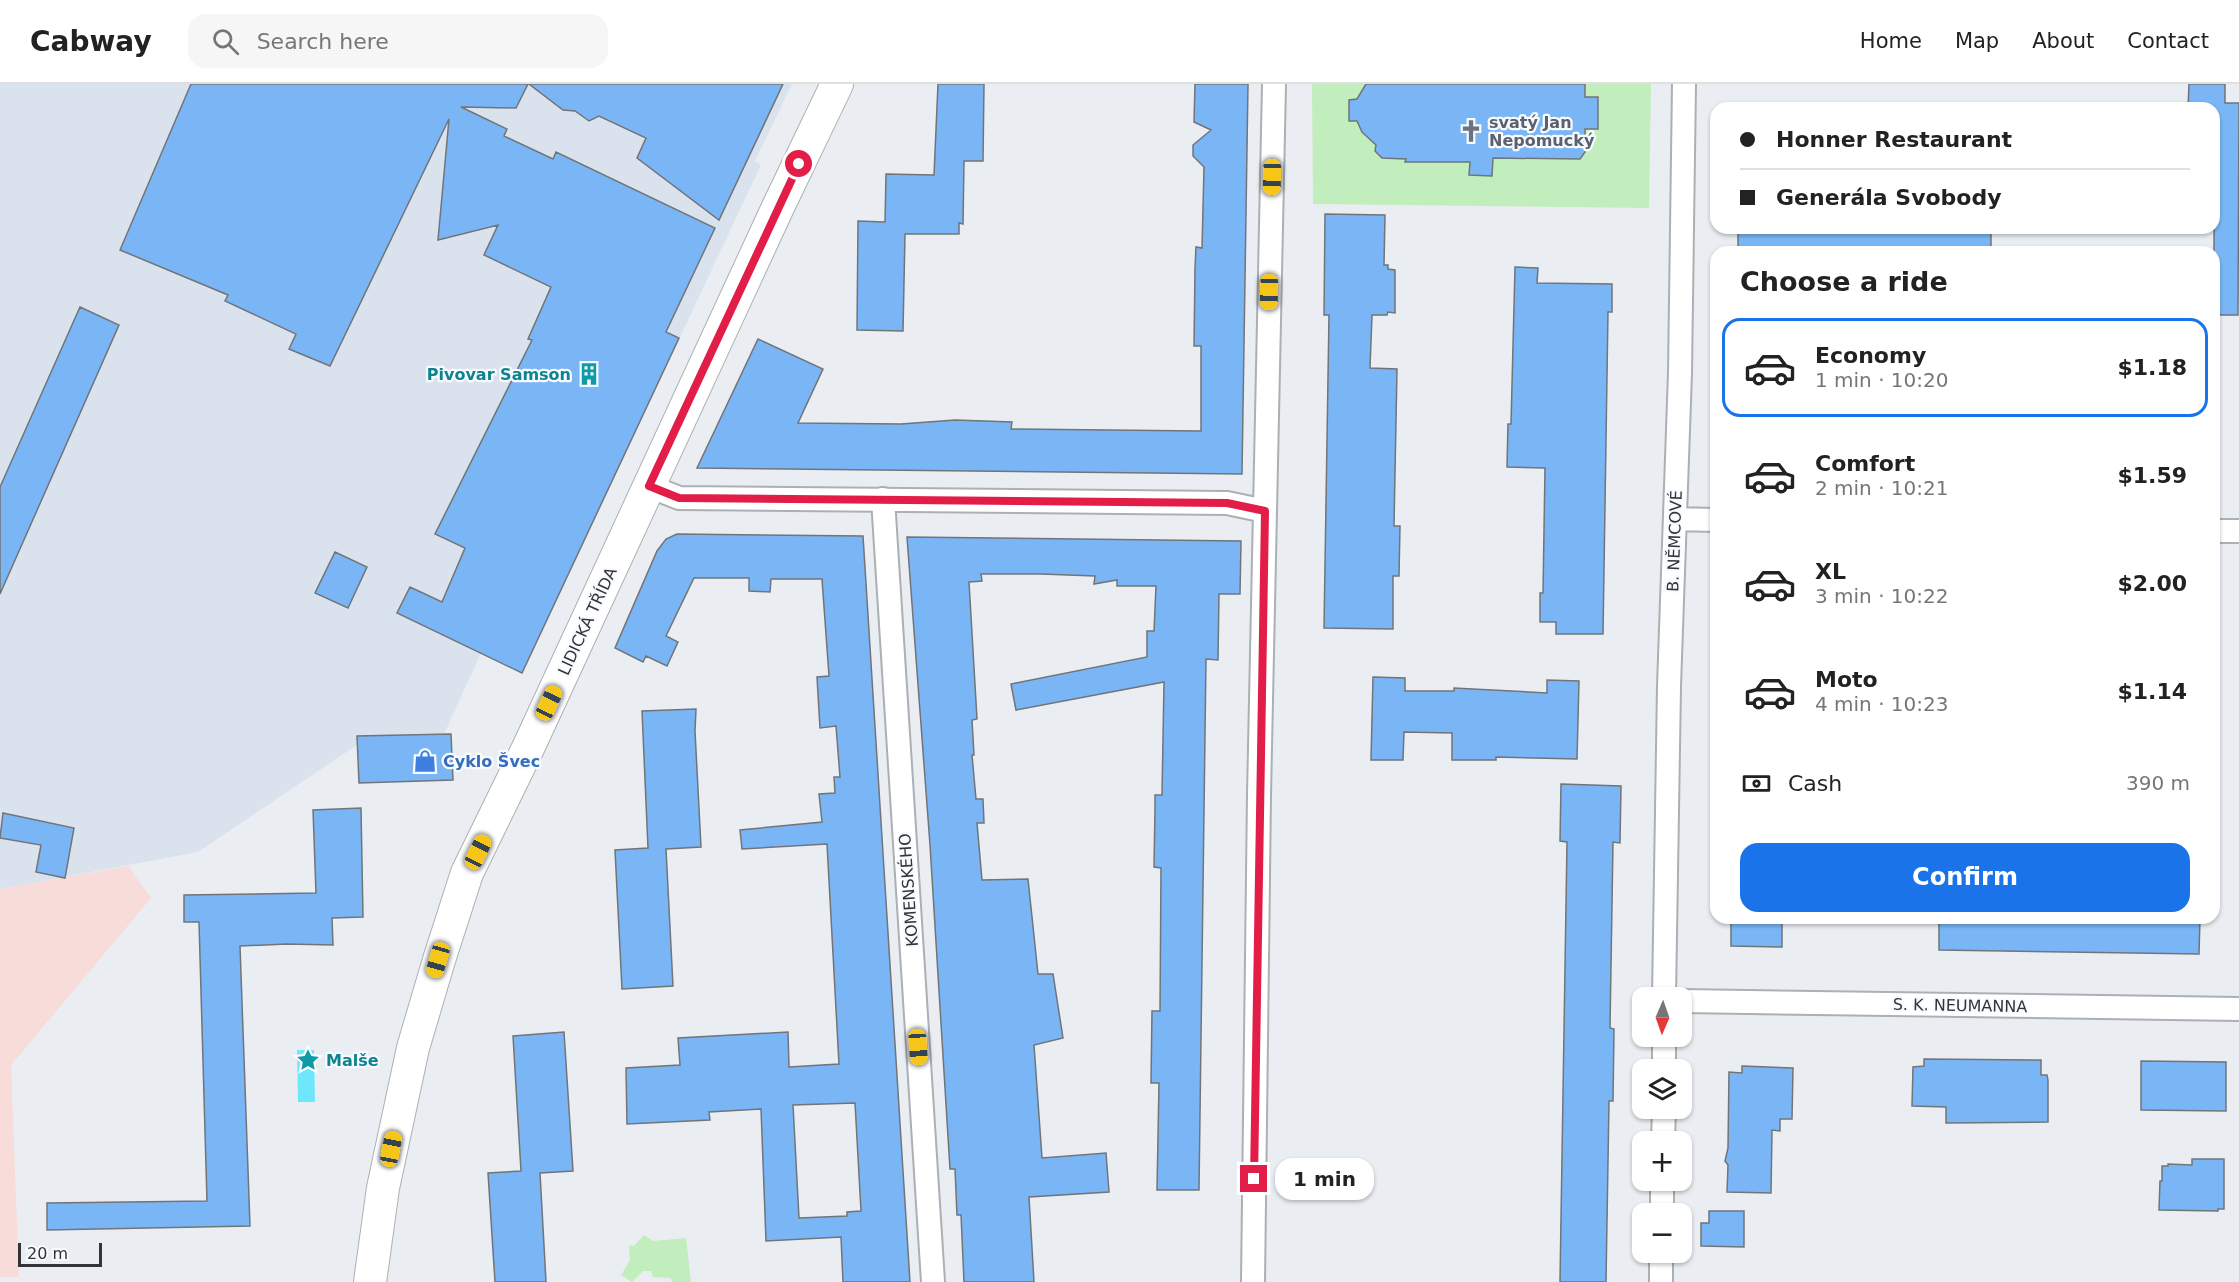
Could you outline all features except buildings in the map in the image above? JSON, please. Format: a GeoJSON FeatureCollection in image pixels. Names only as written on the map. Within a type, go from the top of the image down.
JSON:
{"type":"FeatureCollection","features":[{"type":"Feature","properties":{"kind":"street","name":"LIDICKÁ TŘÍDA"},"geometry":{"type":"LineString","coordinates":[[370,1282],[383,1188],[413,1048],[438,960],[467,873],[529,746],[837,84]]}},
{"type":"Feature","properties":{"kind":"street"},"geometry":{"type":"LineString","coordinates":[[1253,1282],[1274,84]]}},
{"type":"Feature","properties":{"kind":"street","name":"B. NĚMCOVÉ"},"geometry":{"type":"LineString","coordinates":[[1664,987],[1684,84]]}},
{"type":"Feature","properties":{"kind":"street"},"geometry":{"type":"LineString","coordinates":[[649,486],[679,498],[1227,503],[1265,511]]}},
{"type":"Feature","properties":{"kind":"street","name":"KOMENSKÉHO"},"geometry":{"type":"LineString","coordinates":[[883,499],[933,1282]]}},
{"type":"Feature","properties":{"kind":"street"},"geometry":{"type":"LineString","coordinates":[[1675,519],[1710,520]]}},
{"type":"Feature","properties":{"kind":"street"},"geometry":{"type":"LineString","coordinates":[[2220,531],[2239,531]]}},
{"type":"Feature","properties":{"kind":"street","name":"S. K. NEUMANNA"},"geometry":{"type":"LineString","coordinates":[[1692,1001],[2239,1009]]}},
{"type":"Feature","properties":{"kind":"street"},"geometry":{"type":"LineString","coordinates":[[1661,1263],[1661,1282]]}},
{"type":"Feature","properties":{"kind":"shaded area"},"geometry":{"type":"Polygon","coordinates":[[[0,84],[792,84],[755,161],[761,165],[522,673],[481,653],[444,734],[357,736],[357,745],[198,852],[0,889],[0,84]]]}},
{"type":"Feature","properties":{"kind":"shaded area"},"geometry":{"type":"Polygon","coordinates":[[[128,866],[151,898],[11,1065],[19,1277],[0,1277],[0,889],[128,866]]]}},
{"type":"Feature","properties":{"kind":"green space"},"geometry":{"type":"Polygon","coordinates":[[[1312,84],[1651,84],[1649,208],[1313,204],[1312,84]]]}},
{"type":"Feature","properties":{"kind":"green space"},"geometry":{"type":"Polygon","coordinates":[[[644,1235],[653,1241],[686,1238],[691,1282],[672,1282],[671,1278],[653,1277],[651,1271],[643,1271],[632,1282],[621,1275],[630,1260],[629,1245],[634,1246],[644,1235]]]}},
{"type":"Feature","properties":{"kind":"water"},"geometry":{"type":"Polygon","coordinates":[[[297,1050],[314,1050],[315,1102],[298,1102],[297,1050]]]}},
{"type":"Feature","properties":{"kind":"place","name":"svatý Jan Nepomucký"},"geometry":{"type":"Point","coordinates":[1471,131]}},
{"type":"Feature","properties":{"kind":"place","name":"Pivovar Samson"},"geometry":{"type":"Point","coordinates":[589,374]}},
{"type":"Feature","properties":{"kind":"place","name":"Cyklo Švec"},"geometry":{"type":"Point","coordinates":[425,761]}},
{"type":"Feature","properties":{"kind":"place","name":"Malše"},"geometry":{"type":"Point","coordinates":[308,1060]}},
{"type":"Feature","properties":{"kind":"route"},"geometry":{"type":"LineString","coordinates":[[799,164],[649,486],[679,498],[1227,503],[1265,511],[1254,1179]]}}]}
